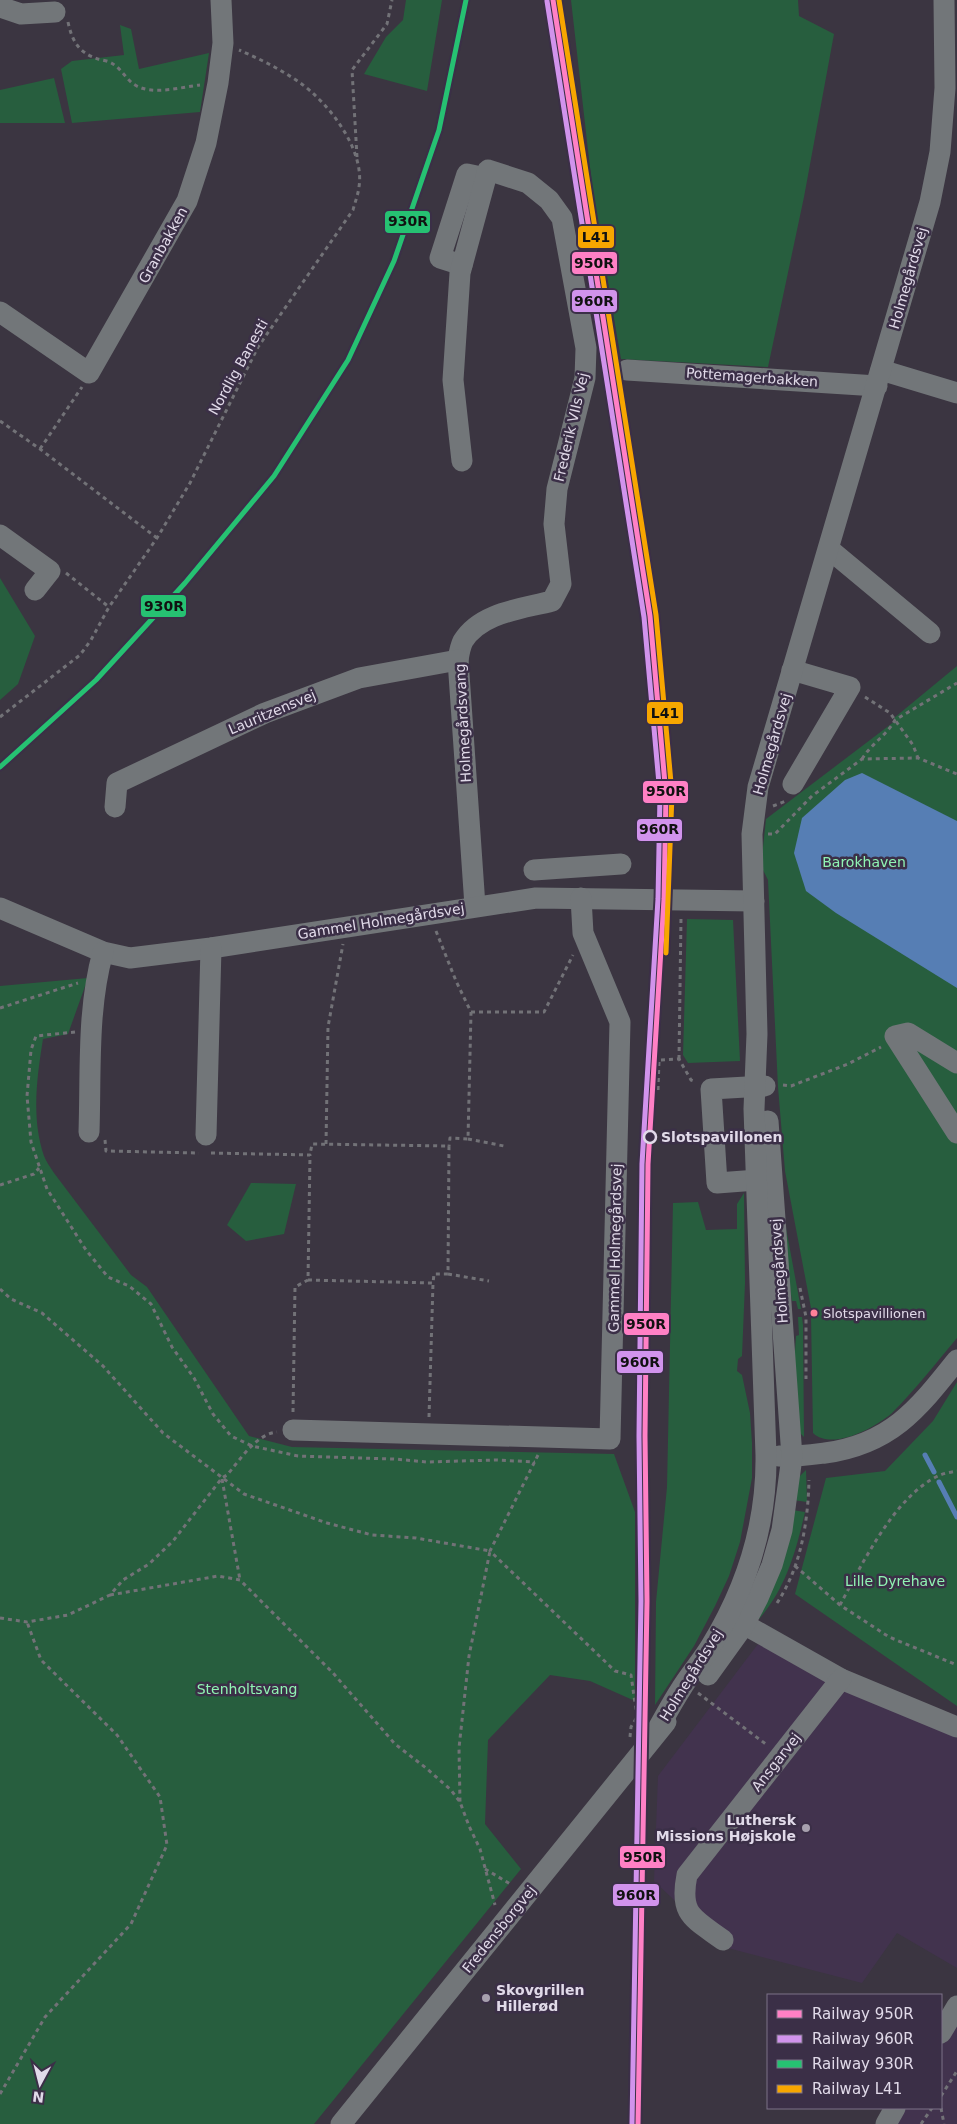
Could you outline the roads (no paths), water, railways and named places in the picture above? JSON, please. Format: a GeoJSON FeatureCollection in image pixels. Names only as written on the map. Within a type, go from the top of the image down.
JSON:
{"type":"FeatureCollection","features":[{"type":"Feature","properties":{"kind":"street","name":"Granbakken"},"geometry":{"type":"LineString","coordinates":[[0,312],[89,373],[187,200],[206,143],[218,83],[222,43],[222,0]]}},
{"type":"Feature","properties":{"kind":"street","name":"Holmegårdsvej"},"geometry":{"type":"LineString","coordinates":[[654,1722],[696,1692],[736,1620],[743,1582],[758,1538],[766,1484],[765,1086],[757,1034],[752,834],[755,805],[758,787],[930,202],[940,152],[945,88],[944,0]]}},
{"type":"Feature","properties":{"kind":"street"},"geometry":{"type":"LineString","coordinates":[[0,7],[21,14],[62,16]]}},
{"type":"Feature","properties":{"kind":"street","name":"Frederik VIIs Vej"},"geometry":{"type":"LineString","coordinates":[[462,461],[453,380],[460,273],[488,170],[528,184],[549,200],[562,218],[586,348],[584,378],[557,489],[554,524],[561,584],[552,601]]}},
{"type":"Feature","properties":{"kind":"street","name":"Pottemagerbakken"},"geometry":{"type":"LineString","coordinates":[[627,370],[879,378],[957,393]]}},
{"type":"Feature","properties":{"kind":"street"},"geometry":{"type":"LineString","coordinates":[[0,535],[50,571],[35,590]]}},
{"type":"Feature","properties":{"kind":"street"},"geometry":{"type":"LineString","coordinates":[[829,549],[930,633]]}},
{"type":"Feature","properties":{"kind":"street","name":"Holmegårdsvang"},"geometry":{"type":"LineString","coordinates":[[475,906],[458,660],[462,643],[472,630],[491,617],[552,601]]}},
{"type":"Feature","properties":{"kind":"street","name":"Lauritzensvej"},"geometry":{"type":"LineString","coordinates":[[115,807],[117,783],[265,713],[359,678],[458,660]]}},
{"type":"Feature","properties":{"kind":"street"},"geometry":{"type":"LineString","coordinates":[[792,670],[850,687],[792,784]]}},
{"type":"Feature","properties":{"kind":"street"},"geometry":{"type":"LineString","coordinates":[[534,870],[621,864]]}},
{"type":"Feature","properties":{"kind":"street","name":"Gammel Holmegårdsvej"},"geometry":{"type":"LineString","coordinates":[[0,908],[103,952],[130,958],[211,948],[536,898],[754,901]]}},
{"type":"Feature","properties":{"kind":"street","name":"Gammel Holmegårdsvej"},"geometry":{"type":"LineString","coordinates":[[293,1430],[610,1439],[620,1022],[583,933],[581,898]]}},
{"type":"Feature","properties":{"kind":"street"},"geometry":{"type":"LineString","coordinates":[[206,1135],[211,948]]}},
{"type":"Feature","properties":{"kind":"street"},"geometry":{"type":"LineString","coordinates":[[89,1132],[95,978],[103,952]]}},
{"type":"Feature","properties":{"kind":"street"},"geometry":{"type":"LineString","coordinates":[[957,1063],[908,1033],[895,1036],[957,1133]]}},
{"type":"Feature","properties":{"kind":"street"},"geometry":{"type":"LineString","coordinates":[[764,1180],[717,1182],[712,1089],[765,1086]]}},
{"type":"Feature","properties":{"kind":"street","name":"Holmegårdsvej"},"geometry":{"type":"LineString","coordinates":[[654,1722],[680,1690],[711,1646],[758,1598],[782,1530],[792,1457],[764,1180]]}},
{"type":"Feature","properties":{"kind":"street"},"geometry":{"type":"LineString","coordinates":[[766,1455],[792,1457],[846,1450],[869,1443],[893,1428],[924,1401],[957,1360]]}},
{"type":"Feature","properties":{"kind":"street"},"geometry":{"type":"LineString","coordinates":[[736,1620],[841,1679],[957,1727]]}},
{"type":"Feature","properties":{"kind":"street","name":"Ansgarvej"},"geometry":{"type":"LineString","coordinates":[[723,1940],[693,1918],[688,1911],[684,1893],[687,1875],[841,1679]]}},
{"type":"Feature","properties":{"kind":"street","name":"Fredensborgvej"},"geometry":{"type":"LineString","coordinates":[[341,2124],[528,1894],[654,1722]]}},
{"type":"Feature","properties":{"kind":"street"},"geometry":{"type":"LineString","coordinates":[[942,2031],[957,2006]]}},
{"type":"Feature","properties":{"kind":"street"},"geometry":{"type":"LineString","coordinates":[[886,2124],[894,2109]]}},
{"type":"Feature","properties":{"kind":"water"},"geometry":{"type":"Polygon","coordinates":[[[862,773],[957,821],[957,988],[836,913],[806,891],[794,853],[802,818],[845,780],[862,773]]]}},
{"type":"Feature","properties":{"kind":"waterway"},"geometry":{"type":"LineString","coordinates":[[925,1455],[934,1472]]}},
{"type":"Feature","properties":{"kind":"waterway"},"geometry":{"type":"LineString","coordinates":[[939,1482],[957,1517]]}},
{"type":"Feature","properties":{"kind":"rail line","name":"930R"},"geometry":{"type":"LineString","coordinates":[[0,767],[96,680],[185,583],[274,476],[348,360],[394,261],[439,130],[466,0]]}},
{"type":"Feature","properties":{"kind":"rail line","name":"950R"},"geometry":{"type":"LineString","coordinates":[[553,0],[650,616],[666,795],[664,899],[648,1164],[645,1436],[647,1601],[638,2124]]}},
{"type":"Feature","properties":{"kind":"rail line","name":"L41"},"geometry":{"type":"LineString","coordinates":[[559,0],[656,615],[672,794],[666,953]]}},
{"type":"Feature","properties":{"kind":"rail line","name":"960R"},"geometry":{"type":"LineString","coordinates":[[547,1],[644,617],[660,795],[658,899],[642,1164],[639,1436],[641,1601],[632,2124]]}},
{"type":"Feature","properties":{"kind":"place","name":"Slotspavillonen"},"geometry":{"type":"Point","coordinates":[650,1137]}},
{"type":"Feature","properties":{"kind":"place","name":"Slotspavillionen"},"geometry":{"type":"Point","coordinates":[814,1313]}},
{"type":"Feature","properties":{"kind":"place","name":"Luthersk Missions Højskole"},"geometry":{"type":"Point","coordinates":[806,1828]}},
{"type":"Feature","properties":{"kind":"place","name":"Skovgrillen Hillerød"},"geometry":{"type":"Point","coordinates":[486,1998]}},
{"type":"Feature","properties":{"kind":"park label","name":"Barokhaven"},"geometry":{"type":"Point","coordinates":[864,862]}},
{"type":"Feature","properties":{"kind":"park label","name":"Lille Dyrehave"},"geometry":{"type":"Point","coordinates":[895,1581]}},
{"type":"Feature","properties":{"kind":"park label","name":"Stenholtsvang"},"geometry":{"type":"Point","coordinates":[247,1689]}}]}
